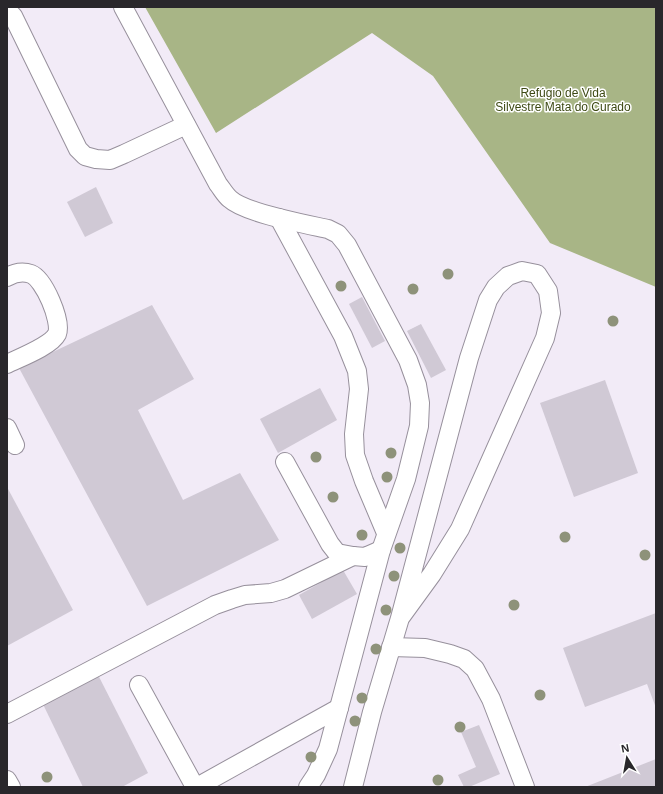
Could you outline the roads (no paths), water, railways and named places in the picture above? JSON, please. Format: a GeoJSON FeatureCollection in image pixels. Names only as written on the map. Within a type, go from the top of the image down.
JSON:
{"type":"FeatureCollection","features":[{"type":"Feature","properties":{"kind":"lane"},"geometry":{"type":"LineString","coordinates":[[122,7],[218,184],[230,200],[253,211],[328,229],[338,234],[347,245],[408,360],[417,385],[420,403],[419,426],[406,479],[381,550],[328,749],[316,775],[308,787]]}},
{"type":"Feature","properties":{"kind":"lane"},"geometry":{"type":"LineString","coordinates":[[7,10],[13,16],[78,149],[85,156],[96,160],[110,160],[186,125]]}},
{"type":"Feature","properties":{"kind":"lane"},"geometry":{"type":"LineString","coordinates":[[279,218],[343,336],[357,371],[359,389],[354,434],[355,455],[364,481],[386,533]]}},
{"type":"Feature","properties":{"kind":"lane"},"geometry":{"type":"LineString","coordinates":[[353,787],[372,712],[400,618],[469,358],[488,300],[496,287],[508,276],[522,271],[537,274],[548,291],[551,313],[545,338],[460,528],[432,574],[400,618]]}},
{"type":"Feature","properties":{"kind":"lane"},"geometry":{"type":"LineString","coordinates":[[7,277],[22,272],[32,275],[40,281],[57,316],[58,326],[56,335],[49,343],[7,364]]}},
{"type":"Feature","properties":{"kind":"lane"},"geometry":{"type":"LineString","coordinates":[[7,428],[15,445]]}},
{"type":"Feature","properties":{"kind":"lane"},"geometry":{"type":"LineString","coordinates":[[285,462],[330,544],[338,553],[353,556],[365,556],[381,550]]}},
{"type":"Feature","properties":{"kind":"lane"},"geometry":{"type":"LineString","coordinates":[[7,714],[215,605],[245,595],[272,593],[353,556]]}},
{"type":"Feature","properties":{"kind":"lane"},"geometry":{"type":"LineString","coordinates":[[392,647],[425,648],[450,654],[464,659],[475,669],[491,699],[524,787]]}},
{"type":"Feature","properties":{"kind":"lane"},"geometry":{"type":"LineString","coordinates":[[139,685],[196,787],[339,708]]}},
{"type":"Feature","properties":{"kind":"lane"},"geometry":{"type":"LineString","coordinates":[[7,780],[11,787]]}},
{"type":"Feature","properties":{"kind":"park label","name":"Refúgio de Vida Silvestre Mata do Curado"},"geometry":{"type":"Point","coordinates":[563,100]}}]}
